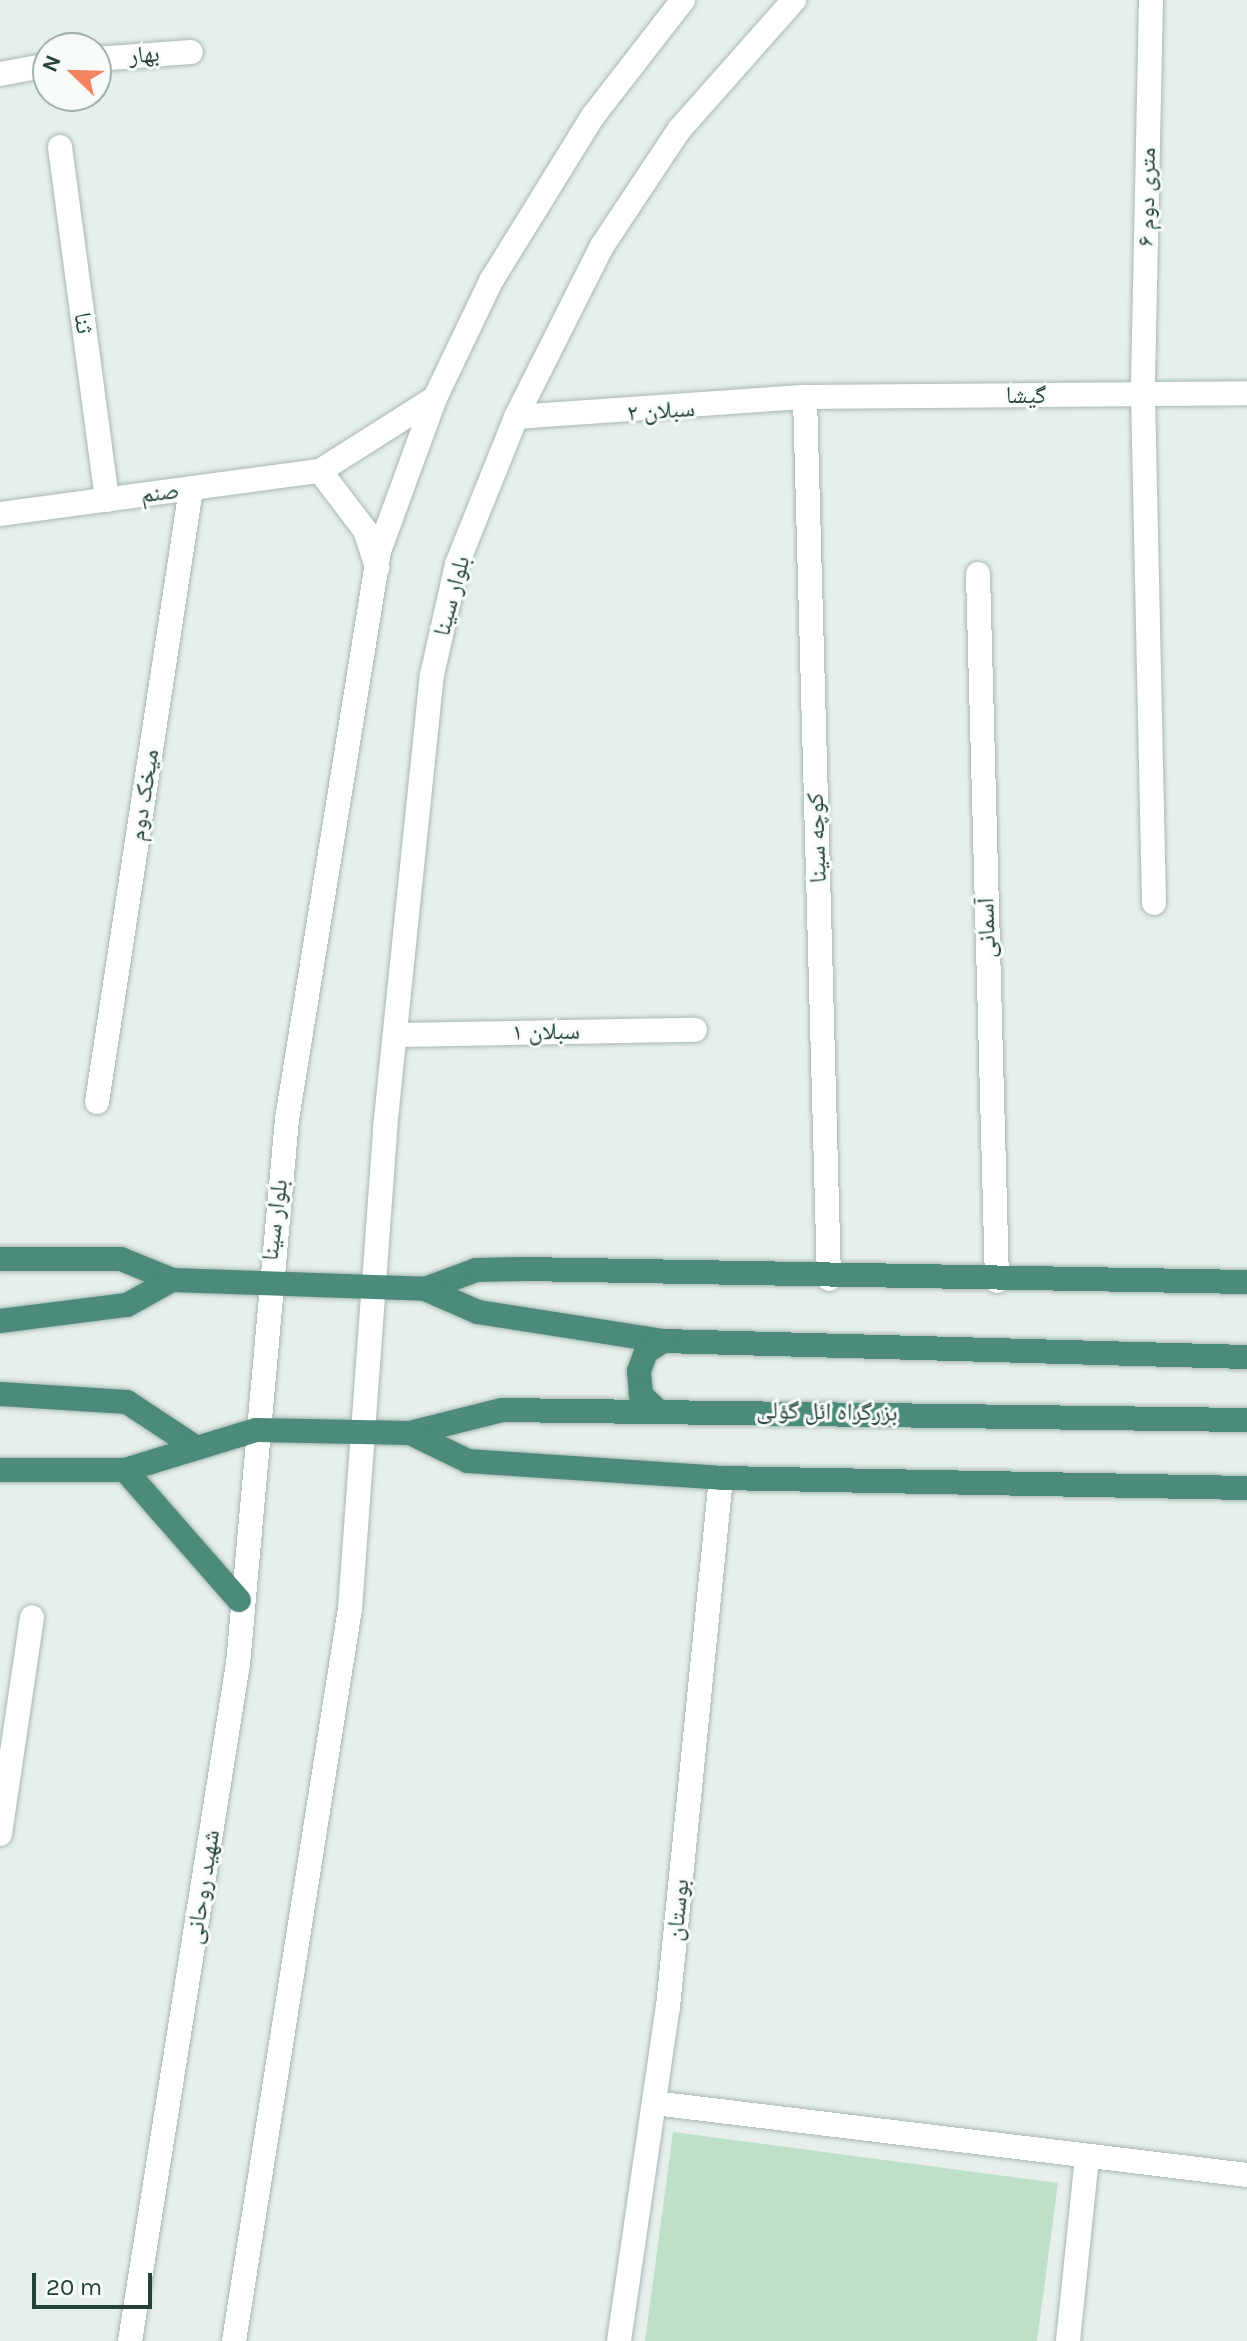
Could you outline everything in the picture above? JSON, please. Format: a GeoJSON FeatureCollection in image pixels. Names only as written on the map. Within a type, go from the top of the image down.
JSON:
{"type":"FeatureCollection","features":[{"type":"Feature","properties":{"kind":"highway"},"geometry":{"type":"LineString","coordinates":[[0,1259],[121,1259],[172,1280],[425,1289],[478,1312],[663,1341],[1247,1357]]}},
{"type":"Feature","properties":{"kind":"highway"},"geometry":{"type":"LineString","coordinates":[[425,1289],[492,1270],[829,1279],[1247,1282]]}},
{"type":"Feature","properties":{"kind":"highway"},"geometry":{"type":"LineString","coordinates":[[0,1321],[127,1305],[172,1280]]}},
{"type":"Feature","properties":{"kind":"highway"},"geometry":{"type":"LineString","coordinates":[[656,1409],[641,1395],[639,1371],[646,1352],[663,1341]]}},
{"type":"Feature","properties":{"kind":"highway"},"geometry":{"type":"LineString","coordinates":[[0,1394],[127,1402],[192,1445]]}},
{"type":"Feature","properties":{"kind":"highway","name":"بزرگراه ائل گؤلی"},"geometry":{"type":"LineString","coordinates":[[410,1433],[475,1412],[656,1409],[1247,1420]]}},
{"type":"Feature","properties":{"kind":"highway"},"geometry":{"type":"LineString","coordinates":[[0,1470],[125,1470],[192,1445],[256,1430],[410,1433],[468,1461],[721,1478],[1247,1488]]}},
{"type":"Feature","properties":{"kind":"highway"},"geometry":{"type":"LineString","coordinates":[[125,1470],[239,1600]]}},
{"type":"Feature","properties":{"kind":"street","name":"بلوار سینا"},"geometry":{"type":"LineString","coordinates":[[256,1430],[268,1283],[287,1119],[377,568],[435,398],[491,281],[593,116],[683,0]]}},
{"type":"Feature","properties":{"kind":"street","name":"بلوار سینا"},"geometry":{"type":"LineString","coordinates":[[364,1433],[371,1285],[432,675],[457,564],[516,417],[602,246],[679,130],[794,0]]}},
{"type":"Feature","properties":{"kind":"street","name":"۶ متری دوم"},"geometry":{"type":"LineString","coordinates":[[1151,0],[1143,395],[1154,903]]}},
{"type":"Feature","properties":{"kind":"street","name":"بهار"},"geometry":{"type":"LineString","coordinates":[[112,58],[191,52]]}},
{"type":"Feature","properties":{"kind":"street"},"geometry":{"type":"LineString","coordinates":[[0,74],[32,68]]}},
{"type":"Feature","properties":{"kind":"street","name":"ثنا"},"geometry":{"type":"LineString","coordinates":[[60,147],[107,500]]}},
{"type":"Feature","properties":{"kind":"street","name":"گیشا"},"geometry":{"type":"LineString","coordinates":[[805,397],[1247,393]]}},
{"type":"Feature","properties":{"kind":"street","name":"سبلان ۲"},"geometry":{"type":"LineString","coordinates":[[516,417],[650,413],[805,397]]}},
{"type":"Feature","properties":{"kind":"street","name":"کوچه سینا"},"geometry":{"type":"LineString","coordinates":[[805,397],[829,1279]]}},
{"type":"Feature","properties":{"kind":"street"},"geometry":{"type":"LineString","coordinates":[[377,568],[365,530],[320,471],[435,398]]}},
{"type":"Feature","properties":{"kind":"street","name":"صنم"},"geometry":{"type":"LineString","coordinates":[[0,514],[320,471]]}},
{"type":"Feature","properties":{"kind":"street","name":"میخک دوم"},"geometry":{"type":"LineString","coordinates":[[97,1102],[191,489]]}},
{"type":"Feature","properties":{"kind":"street","name":"آسمانی"},"geometry":{"type":"LineString","coordinates":[[978,574],[997,1281]]}},
{"type":"Feature","properties":{"kind":"street","name":"سبلان ۱"},"geometry":{"type":"LineString","coordinates":[[396,1035],[695,1030]]}},
{"type":"Feature","properties":{"kind":"street","name":"شهید روحانی"},"geometry":{"type":"LineString","coordinates":[[130,2341],[238,1664],[239,1600],[256,1430]]}},
{"type":"Feature","properties":{"kind":"street"},"geometry":{"type":"LineString","coordinates":[[234,2341],[350,1609],[364,1433]]}},
{"type":"Feature","properties":{"kind":"street","name":"بوستان"},"geometry":{"type":"LineString","coordinates":[[619,2341],[654,2103],[721,1478]]}},
{"type":"Feature","properties":{"kind":"street"},"geometry":{"type":"LineString","coordinates":[[0,1834],[32,1617]]}},
{"type":"Feature","properties":{"kind":"street"},"geometry":{"type":"LineString","coordinates":[[654,2103],[1247,2175]]}},
{"type":"Feature","properties":{"kind":"street"},"geometry":{"type":"LineString","coordinates":[[1068,2341],[1087,2156]]}},
{"type":"Feature","properties":{"kind":"green space"},"geometry":{"type":"Polygon","coordinates":[[[673,2132],[1058,2183],[1037,2341],[645,2341],[673,2132]]]}}]}
